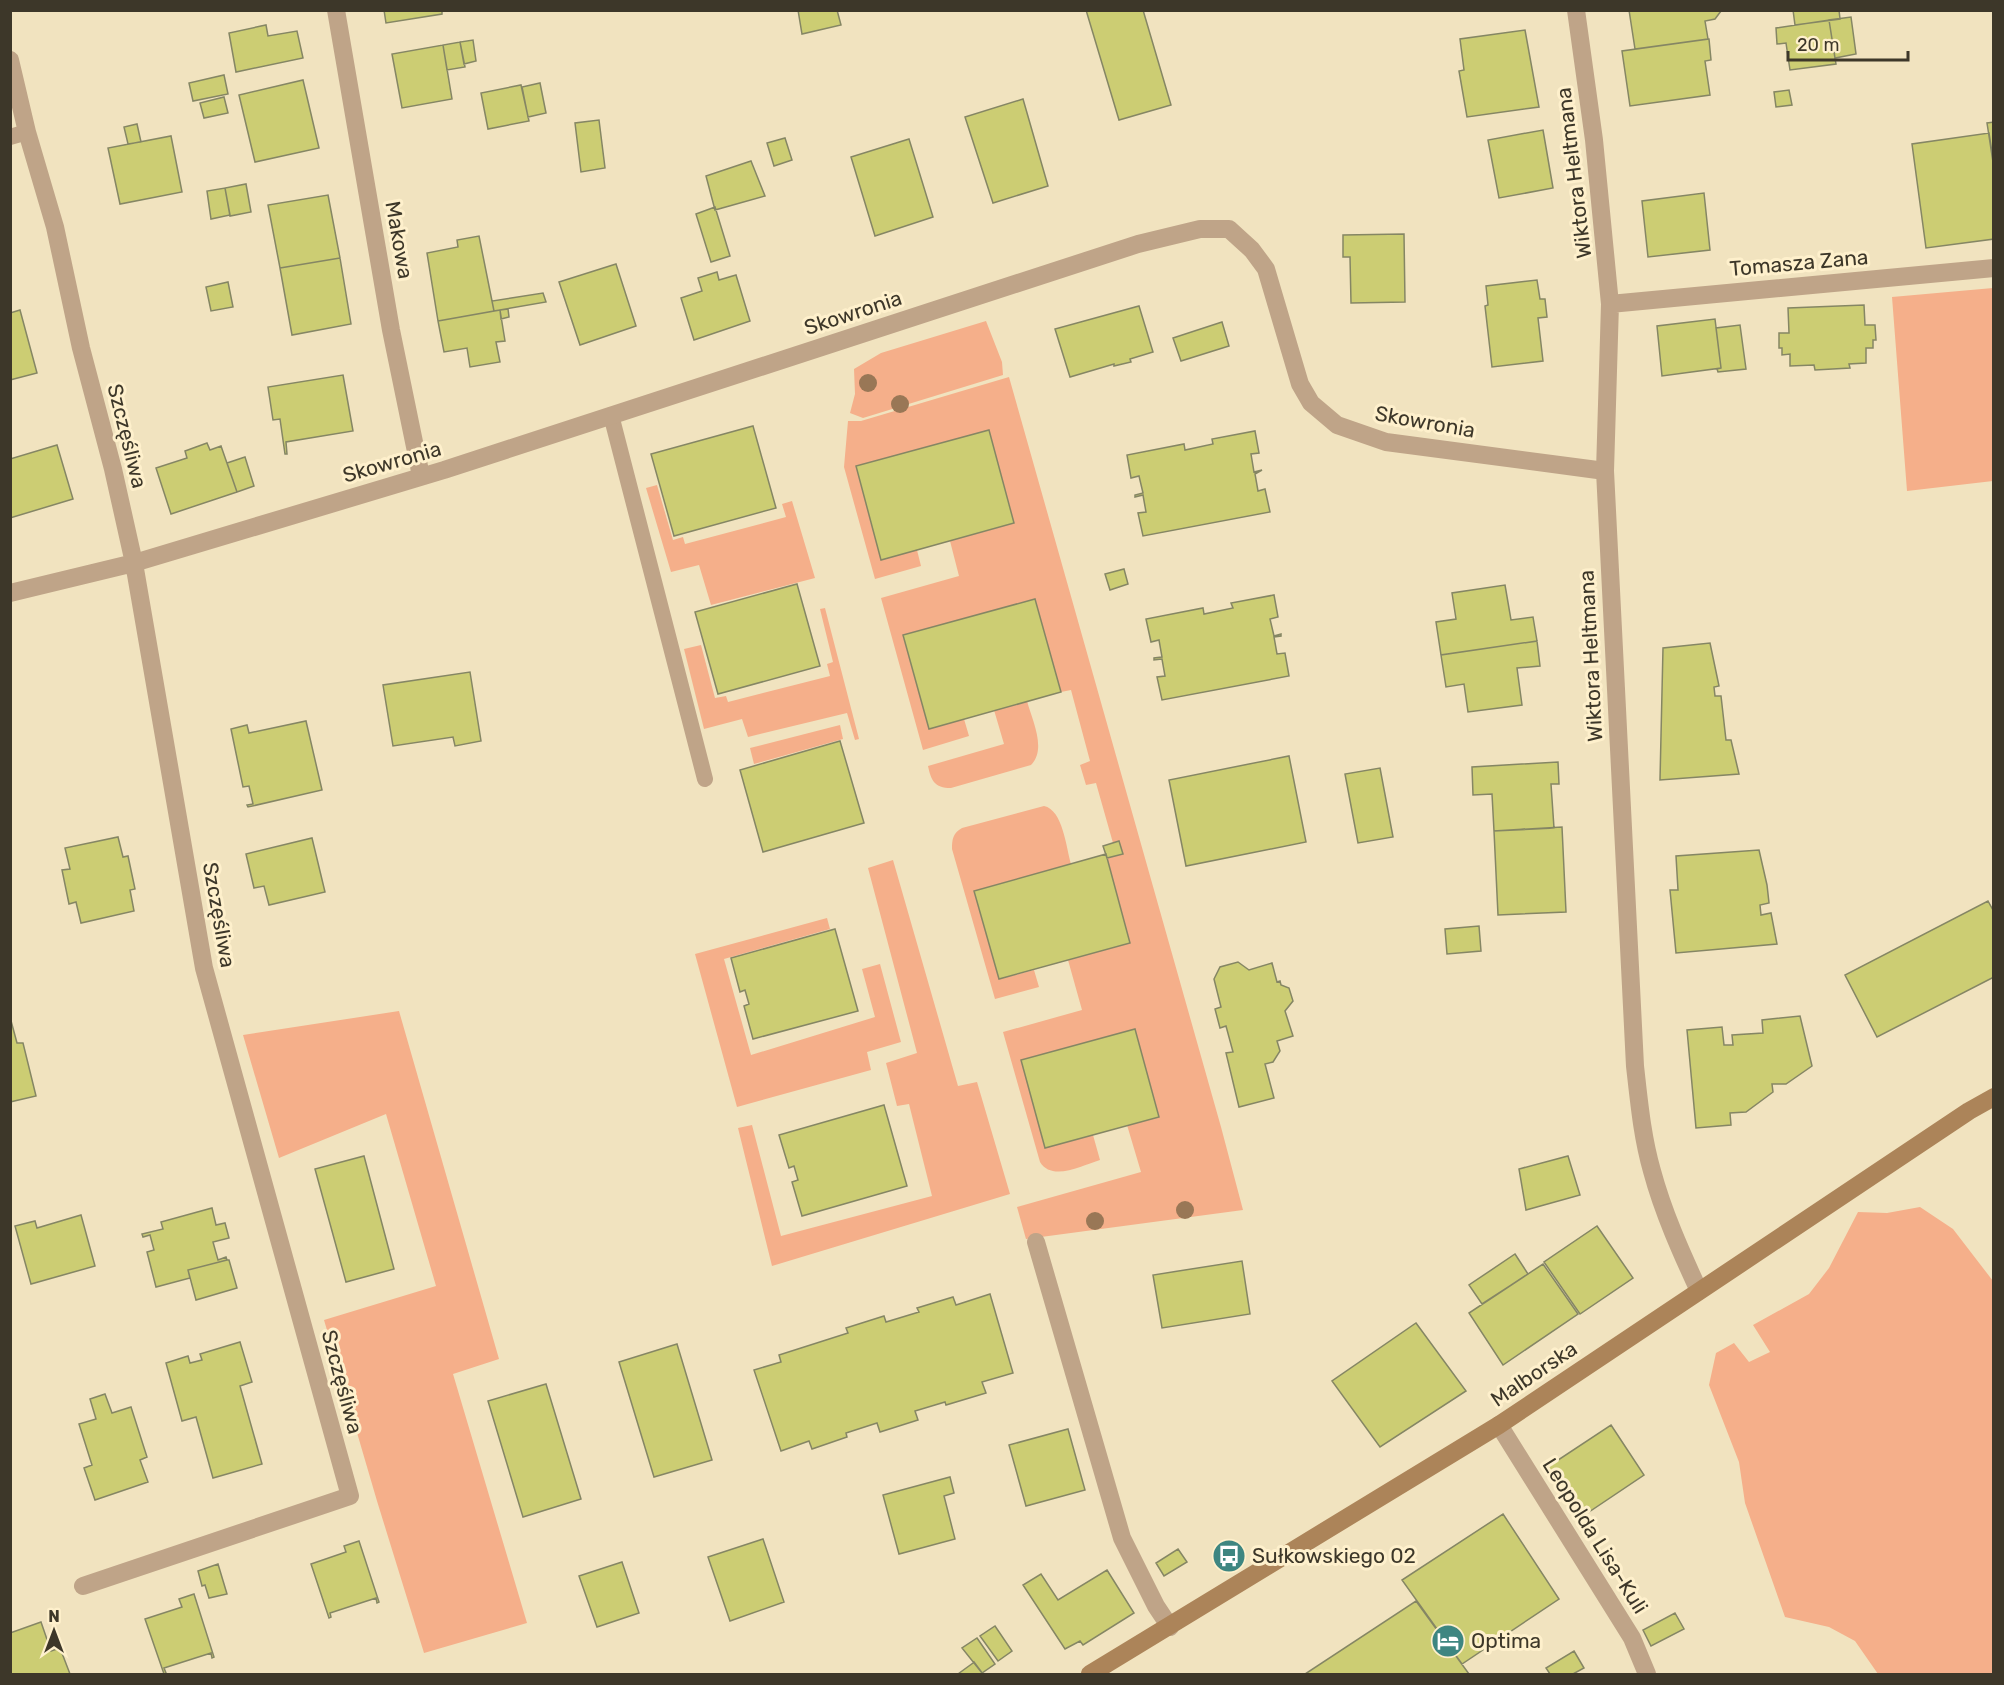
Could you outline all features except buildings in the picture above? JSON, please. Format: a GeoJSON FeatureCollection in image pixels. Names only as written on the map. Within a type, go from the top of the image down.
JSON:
{"type":"FeatureCollection","features":[{"type":"Feature","properties":{"kind":"street","name":"Makowa"},"geometry":{"type":"LineString","coordinates":[[336,10],[391,330],[421,476]]}},
{"type":"Feature","properties":{"kind":"street","name":"Wiktora Heltmana"},"geometry":{"type":"LineString","coordinates":[[1576,10],[1594,140],[1610,304],[1605,471],[1623,850],[1639,1108],[1652,1170],[1672,1231],[1699,1291]]}},
{"type":"Feature","properties":{"kind":"street","name":"Szczęśliwa"},"geometry":{"type":"LineString","coordinates":[[10,60],[19,134],[55,227],[81,348],[113,469],[134,563],[204,968],[350,1496],[83,1586]]}},
{"type":"Feature","properties":{"kind":"street","name":"Skowronia"},"geometry":{"type":"LineString","coordinates":[[10,593],[134,563],[444,470],[1157,237],[1200,229],[1229,230],[1252,250],[1266,269],[1300,384],[1311,403],[1337,425],[1386,442],[1605,471]]}},
{"type":"Feature","properties":{"kind":"street","name":"Tomasza Zana"},"geometry":{"type":"LineString","coordinates":[[1610,304],[1994,268]]}},
{"type":"Feature","properties":{"kind":"street","name":"Malborska"},"geometry":{"type":"LineString","coordinates":[[1090,1674],[1499,1425],[1969,1111],[1994,1097]]}},
{"type":"Feature","properties":{"kind":"street"},"geometry":{"type":"LineString","coordinates":[[1036,1242],[1122,1538],[1156,1606],[1170,1627]]}},
{"type":"Feature","properties":{"kind":"street","name":"Leopolda Lisa-Kuli"},"geometry":{"type":"LineString","coordinates":[[1499,1425],[1632,1638],[1647,1674]]}},
{"type":"Feature","properties":{"kind":"lane"},"geometry":{"type":"LineString","coordinates":[[611,415],[705,779]]}},
{"type":"Feature","properties":{"kind":"shaded area"},"geometry":{"type":"Polygon","coordinates":[[[1993,288],[1993,481],[1907,491],[1892,297],[1993,288]]]}},
{"type":"Feature","properties":{"kind":"shaded area"},"geometry":{"type":"Polygon","coordinates":[[[986,321],[1002,362],[1003,375],[863,418],[850,413],[855,394],[854,369],[881,353],[986,321]]]}},
{"type":"Feature","properties":{"kind":"shaded area"},"geometry":{"type":"Polygon","coordinates":[[[1009,377],[1243,1210],[1026,1239],[1017,1207],[1141,1172],[1127,1125],[1159,1116],[1135,1029],[1021,1060],[1045,1148],[1093,1135],[1100,1160],[1068,1170],[1052,1171],[1045,1168],[1040,1162],[1003,1032],[1082,1010],[1068,960],[1130,943],[1107,858],[1123,854],[1119,842],[1113,843],[1096,783],[1086,785],[1080,765],[1090,761],[1071,690],[1061,692],[1035,599],[903,636],[929,728],[964,719],[969,736],[923,750],[881,598],[959,576],[950,541],[1014,523],[989,430],[917,550],[921,566],[875,579],[844,467],[848,421],[861,421],[1009,377]]]}},
{"type":"Feature","properties":{"kind":"shaded area"},"geometry":{"type":"Polygon","coordinates":[[[657,485],[673,540],[683,537],[685,544],[786,517],[782,504],[792,501],[815,578],[711,605],[699,565],[671,572],[646,488],[657,485]]]}},
{"type":"Feature","properties":{"kind":"shaded area"},"geometry":{"type":"Polygon","coordinates":[[[825,608],[859,739],[855,740],[847,713],[748,737],[742,719],[704,729],[684,649],[701,645],[715,698],[726,696],[728,702],[830,676],[827,664],[833,662],[820,609],[825,608]]]}},
{"type":"Feature","properties":{"kind":"shaded area"},"geometry":{"type":"Polygon","coordinates":[[[1027,701],[1038,743],[1036,758],[1031,765],[951,788],[941,787],[934,782],[928,766],[1004,744],[994,710],[1027,701]]]}},
{"type":"Feature","properties":{"kind":"shaded area"},"geometry":{"type":"Polygon","coordinates":[[[840,725],[843,739],[754,764],[750,748],[840,725]]]}},
{"type":"Feature","properties":{"kind":"shaded area"},"geometry":{"type":"Polygon","coordinates":[[[1044,806],[1056,814],[1060,822],[1071,864],[974,891],[999,979],[1034,970],[1039,987],[995,999],[952,849],[953,839],[962,828],[1044,806]]]}},
{"type":"Feature","properties":{"kind":"shaded area"},"geometry":{"type":"Polygon","coordinates":[[[893,860],[958,1086],[977,1082],[1010,1194],[772,1266],[738,1128],[752,1125],[781,1236],[932,1196],[909,1104],[897,1106],[886,1063],[917,1053],[868,868],[893,860]]]}},
{"type":"Feature","properties":{"kind":"shaded area"},"geometry":{"type":"Polygon","coordinates":[[[827,918],[830,929],[724,959],[751,1055],[875,1017],[862,969],[880,964],[901,1042],[867,1052],[871,1070],[737,1107],[695,954],[827,918]]]}},
{"type":"Feature","properties":{"kind":"shaded area"},"geometry":{"type":"Polygon","coordinates":[[[399,1011],[499,1359],[453,1374],[527,1623],[424,1653],[324,1320],[436,1286],[386,1114],[279,1158],[243,1035],[399,1011]]]}},
{"type":"Feature","properties":{"kind":"shaded area"},"geometry":{"type":"Polygon","coordinates":[[[1920,1207],[1953,1229],[1993,1281],[1993,1674],[1878,1674],[1855,1641],[1829,1627],[1785,1617],[1745,1503],[1739,1462],[1709,1385],[1716,1353],[1734,1343],[1749,1362],[1770,1352],[1753,1325],[1809,1294],[1829,1268],[1858,1212],[1887,1213],[1920,1207]]]}},
{"type":"Feature","properties":{"kind":"place","name":"Sułkowskiego 02"},"geometry":{"type":"Point","coordinates":[1229,1556]}},
{"type":"Feature","properties":{"kind":"place","name":"Optima"},"geometry":{"type":"Point","coordinates":[1448,1641]}}]}
